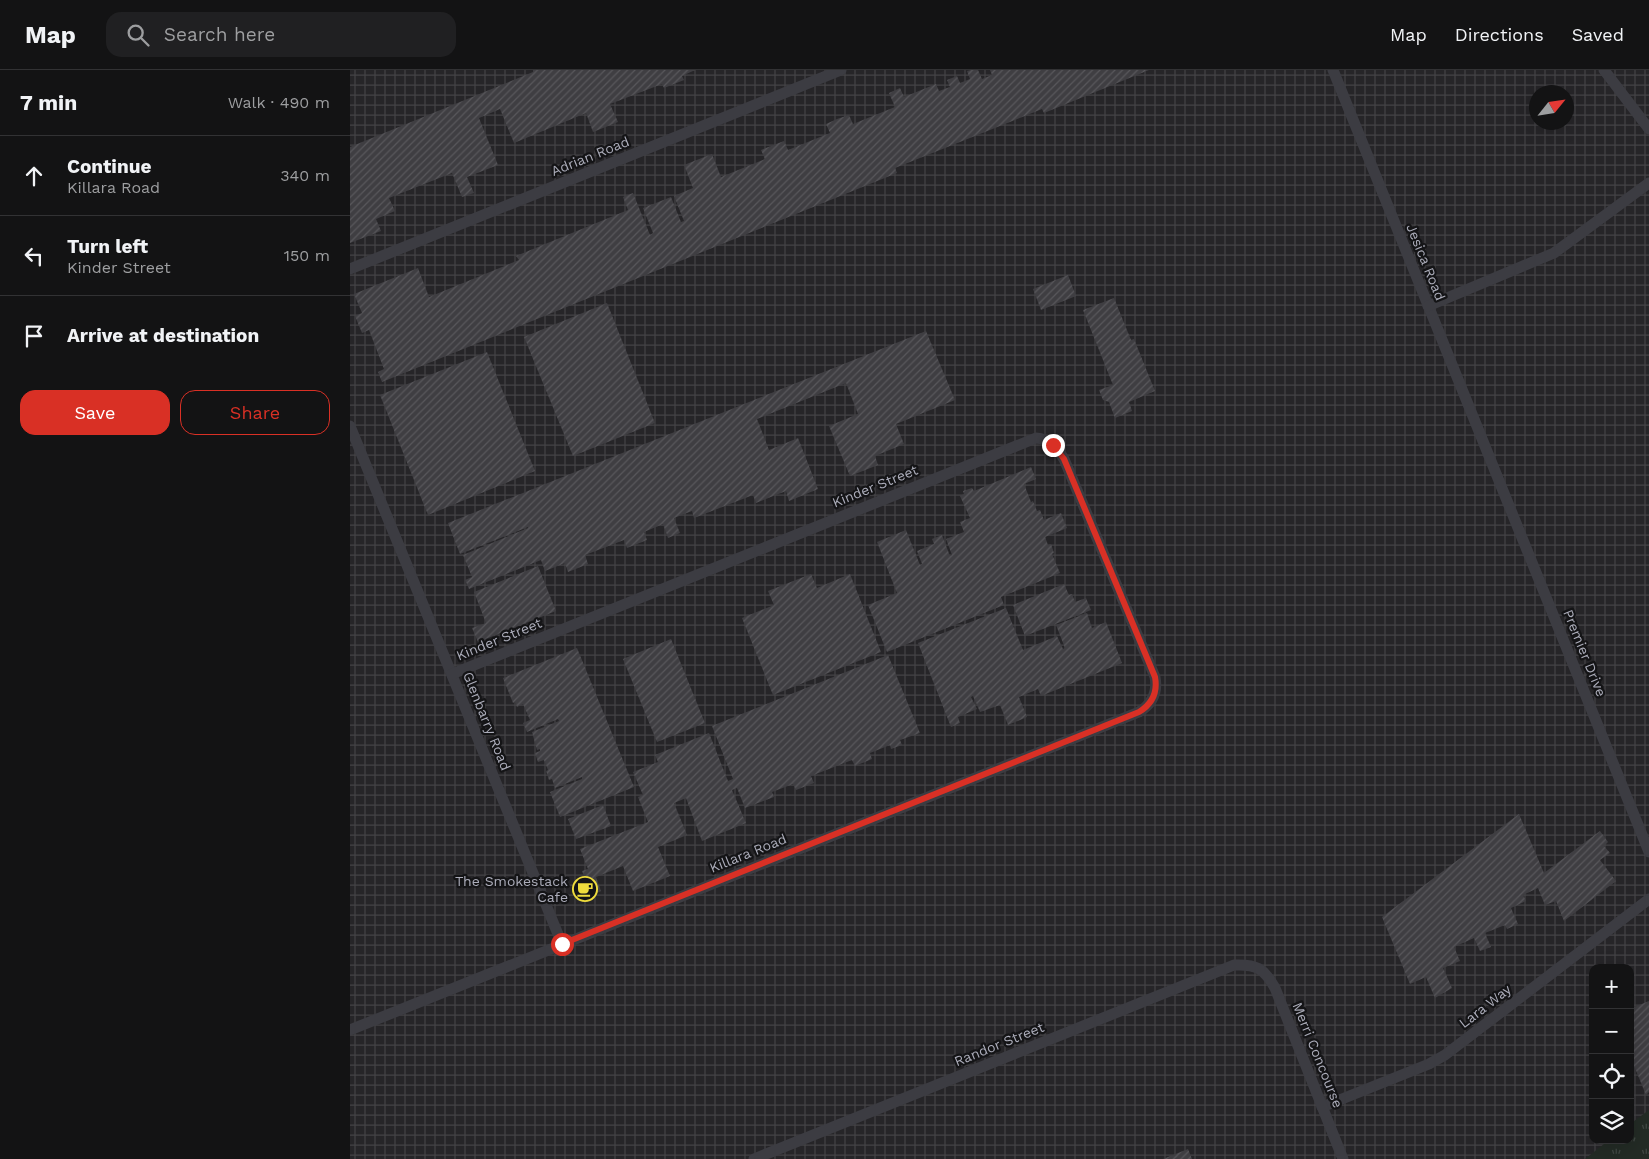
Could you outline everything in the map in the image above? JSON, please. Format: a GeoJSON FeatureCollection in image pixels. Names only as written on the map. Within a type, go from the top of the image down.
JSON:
{"type":"FeatureCollection","features":[{"type":"Feature","properties":{"kind":"street","name":"Adrian Road"},"geometry":{"type":"LineString","coordinates":[[350,270],[841,70]]}},
{"type":"Feature","properties":{"kind":"street","name":"Jesica Road"},"geometry":{"type":"LineString","coordinates":[[1333,70],[1492,464]]}},
{"type":"Feature","properties":{"kind":"street"},"geometry":{"type":"LineString","coordinates":[[1604,70],[1649,129]]}},
{"type":"Feature","properties":{"kind":"street"},"geometry":{"type":"LineString","coordinates":[[1428,306],[1554,253],[1649,183]]}},
{"type":"Feature","properties":{"kind":"street","name":"Glenbarry Road"},"geometry":{"type":"LineString","coordinates":[[350,426],[562,944]]}},
{"type":"Feature","properties":{"kind":"street","name":"Kinder Street"},"geometry":{"type":"LineString","coordinates":[[452,674],[1036,438],[1048,441],[1064,459],[1155,677],[1156,691],[1154,698]]}},
{"type":"Feature","properties":{"kind":"street","name":"Premier Drive"},"geometry":{"type":"LineString","coordinates":[[1492,464],[1649,852]]}},
{"type":"Feature","properties":{"kind":"street","name":"Killara Road"},"geometry":{"type":"LineString","coordinates":[[350,1030],[1139,712],[1154,698]]}},
{"type":"Feature","properties":{"kind":"street","name":"Lara Way"},"geometry":{"type":"LineString","coordinates":[[1322,1107],[1429,1064],[1445,1055],[1649,899]]}},
{"type":"Feature","properties":{"kind":"street","name":"Randor Street"},"geometry":{"type":"LineString","coordinates":[[754,1159],[1234,965],[1247,964],[1257,967]]}},
{"type":"Feature","properties":{"kind":"street","name":"Merri Concourse"},"geometry":{"type":"LineString","coordinates":[[1257,967],[1268,974],[1275,988],[1343,1159]]}},
{"type":"Feature","properties":{"kind":"shaded area"},"geometry":{"type":"Polygon","coordinates":[[[350,70],[1649,70],[1649,1111],[1634,1123],[1634,964],[1589,964],[1589,1144],[1606,1144],[1586,1159],[350,1159],[350,70]]]}},
{"type":"Feature","properties":{"kind":"green space"},"geometry":{"type":"Polygon","coordinates":[[[1649,1110],[1649,1159],[1585,1159],[1604,1144],[1634,1144],[1634,1121],[1649,1110]]]}},
{"type":"Feature","properties":{"kind":"building"},"geometry":{"type":"Polygon","coordinates":[[[533,70],[695,70],[682,76],[684,80],[664,88],[662,84],[610,104],[618,122],[593,132],[586,113],[514,143],[500,109],[479,118],[498,165],[467,177],[474,193],[462,197],[452,173],[389,198],[395,211],[376,219],[381,231],[350,243],[350,147],[533,72],[533,70]]]}},
{"type":"Feature","properties":{"kind":"building"},"geometry":{"type":"Polygon","coordinates":[[[978,70],[982,79],[992,75],[990,70],[1149,70],[1044,113],[1042,109],[895,168],[897,173],[382,382],[378,372],[384,369],[369,330],[362,333],[355,316],[362,313],[354,294],[418,268],[429,297],[519,260],[516,256],[628,210],[623,197],[633,193],[650,235],[653,233],[643,208],[671,197],[681,222],[684,221],[674,196],[693,188],[684,165],[712,154],[721,177],[765,159],[761,150],[784,141],[788,150],[830,133],[826,124],[837,119],[849,115],[853,124],[895,107],[889,93],[900,88],[904,97],[936,84],[939,91],[950,87],[947,80],[957,76],[960,83],[970,79],[967,71],[978,70]]]}},
{"type":"Feature","properties":{"kind":"building"},"geometry":{"type":"Polygon","coordinates":[[[1068,275],[1076,296],[1041,310],[1033,289],[1068,275]]]}},
{"type":"Feature","properties":{"kind":"building"},"geometry":{"type":"Polygon","coordinates":[[[1114,298],[1131,340],[1134,339],[1155,391],[1129,402],[1132,411],[1115,418],[1109,402],[1103,400],[1099,390],[1113,385],[1083,310],[1114,298]]]}},
{"type":"Feature","properties":{"kind":"building"},"geometry":{"type":"Polygon","coordinates":[[[607,303],[655,423],[573,456],[524,337],[607,303]]]}},
{"type":"Feature","properties":{"kind":"building"},"geometry":{"type":"Polygon","coordinates":[[[926,331],[955,400],[896,424],[904,444],[875,456],[878,465],[850,476],[829,426],[858,414],[846,383],[757,419],[769,450],[798,438],[818,489],[789,501],[786,491],[756,503],[753,495],[694,518],[692,511],[674,518],[680,533],[668,538],[663,524],[644,532],[647,540],[627,548],[624,540],[585,555],[588,564],[568,572],[565,563],[545,571],[541,560],[469,589],[465,580],[472,577],[463,555],[528,527],[460,554],[448,523],[926,331]]]}},
{"type":"Feature","properties":{"kind":"building"},"geometry":{"type":"Polygon","coordinates":[[[487,352],[535,471],[428,515],[380,395],[487,352]]]}},
{"type":"Feature","properties":{"kind":"building"},"geometry":{"type":"Polygon","coordinates":[[[1031,467],[1036,479],[1024,484],[1031,502],[1033,501],[1037,511],[1040,510],[1044,520],[1061,513],[1067,528],[1045,537],[1048,545],[1051,544],[1054,553],[1052,554],[1060,573],[1001,597],[1004,605],[887,652],[868,605],[897,593],[877,542],[906,530],[920,565],[922,564],[917,551],[934,544],[932,539],[942,535],[950,556],[952,555],[946,539],[964,532],[960,522],[970,518],[960,496],[964,494],[963,491],[972,488],[974,491],[1031,467]]]}},
{"type":"Feature","properties":{"kind":"building"},"geometry":{"type":"Polygon","coordinates":[[[538,566],[556,611],[478,642],[472,628],[486,623],[474,592],[538,566]]]}},
{"type":"Feature","properties":{"kind":"building"},"geometry":{"type":"Polygon","coordinates":[[[811,574],[817,588],[850,574],[881,652],[773,695],[742,618],[774,605],[768,591],[811,574]]]}},
{"type":"Feature","properties":{"kind":"building"},"geometry":{"type":"Polygon","coordinates":[[[1064,584],[1069,595],[1072,594],[1075,602],[1086,598],[1091,610],[1025,636],[1013,605],[1064,584]]]}},
{"type":"Feature","properties":{"kind":"building"},"geometry":{"type":"Polygon","coordinates":[[[1006,608],[1023,650],[1057,636],[1063,649],[1065,648],[1056,625],[1087,613],[1092,628],[1106,622],[1122,663],[1041,696],[1038,689],[1019,697],[1027,717],[1008,725],[1000,705],[980,712],[973,696],[971,697],[977,709],[958,717],[960,723],[951,727],[918,643],[1006,608]]]}},
{"type":"Feature","properties":{"kind":"building"},"geometry":{"type":"Polygon","coordinates":[[[671,639],[705,723],[657,742],[623,659],[671,639]]]}},
{"type":"Feature","properties":{"kind":"building"},"geometry":{"type":"Polygon","coordinates":[[[577,648],[634,787],[560,817],[550,792],[582,779],[582,777],[555,788],[552,779],[549,780],[544,760],[538,762],[535,753],[540,751],[540,749],[537,750],[532,732],[559,721],[558,719],[527,732],[523,723],[530,720],[523,704],[517,707],[515,702],[513,703],[503,678],[577,648]]]}},
{"type":"Feature","properties":{"kind":"building"},"geometry":{"type":"Polygon","coordinates":[[[888,655],[920,733],[900,740],[902,745],[891,749],[890,745],[870,753],[872,759],[855,766],[852,760],[811,776],[814,783],[796,790],[793,784],[772,792],[774,797],[745,808],[737,788],[732,790],[746,823],[702,841],[686,798],[674,803],[687,835],[658,847],[670,876],[633,891],[623,866],[596,877],[601,891],[579,901],[574,886],[586,881],[582,871],[588,869],[580,849],[648,822],[638,797],[643,795],[633,772],[658,762],[655,755],[709,733],[728,781],[733,779],[712,726],[888,655]]]}},
{"type":"Feature","properties":{"kind":"building"},"geometry":{"type":"Polygon","coordinates":[[[603,805],[611,826],[576,839],[568,819],[603,805]]]}},
{"type":"Feature","properties":{"kind":"building"},"geometry":{"type":"Polygon","coordinates":[[[1519,814],[1544,873],[1600,831],[1608,842],[1604,846],[1610,853],[1600,860],[1616,881],[1564,921],[1556,901],[1545,905],[1538,888],[1523,895],[1526,901],[1511,908],[1518,924],[1507,929],[1505,925],[1485,933],[1491,947],[1480,951],[1474,938],[1454,947],[1460,961],[1443,968],[1452,988],[1435,998],[1426,977],[1410,984],[1382,917],[1519,814]]]}},
{"type":"Feature","properties":{"kind":"building"},"geometry":{"type":"Polygon","coordinates":[[[1649,1001],[1649,1092],[1646,1095],[1634,1066],[1634,1007],[1649,1001]]]}},
{"type":"Feature","properties":{"kind":"building"},"geometry":{"type":"Polygon","coordinates":[[[1188,1149],[1192,1159],[1163,1159],[1188,1149]]]}},
{"type":"Feature","properties":{"kind":"place","name":"The Smokestack Cafe"},"geometry":{"type":"Point","coordinates":[585,889]}},
{"type":"Feature","properties":{"kind":"route"},"geometry":{"type":"LineString","coordinates":[[562,944],[1139,712],[1149,704],[1154,698],[1156,691],[1155,677],[1064,459],[1053,445]]}}]}
